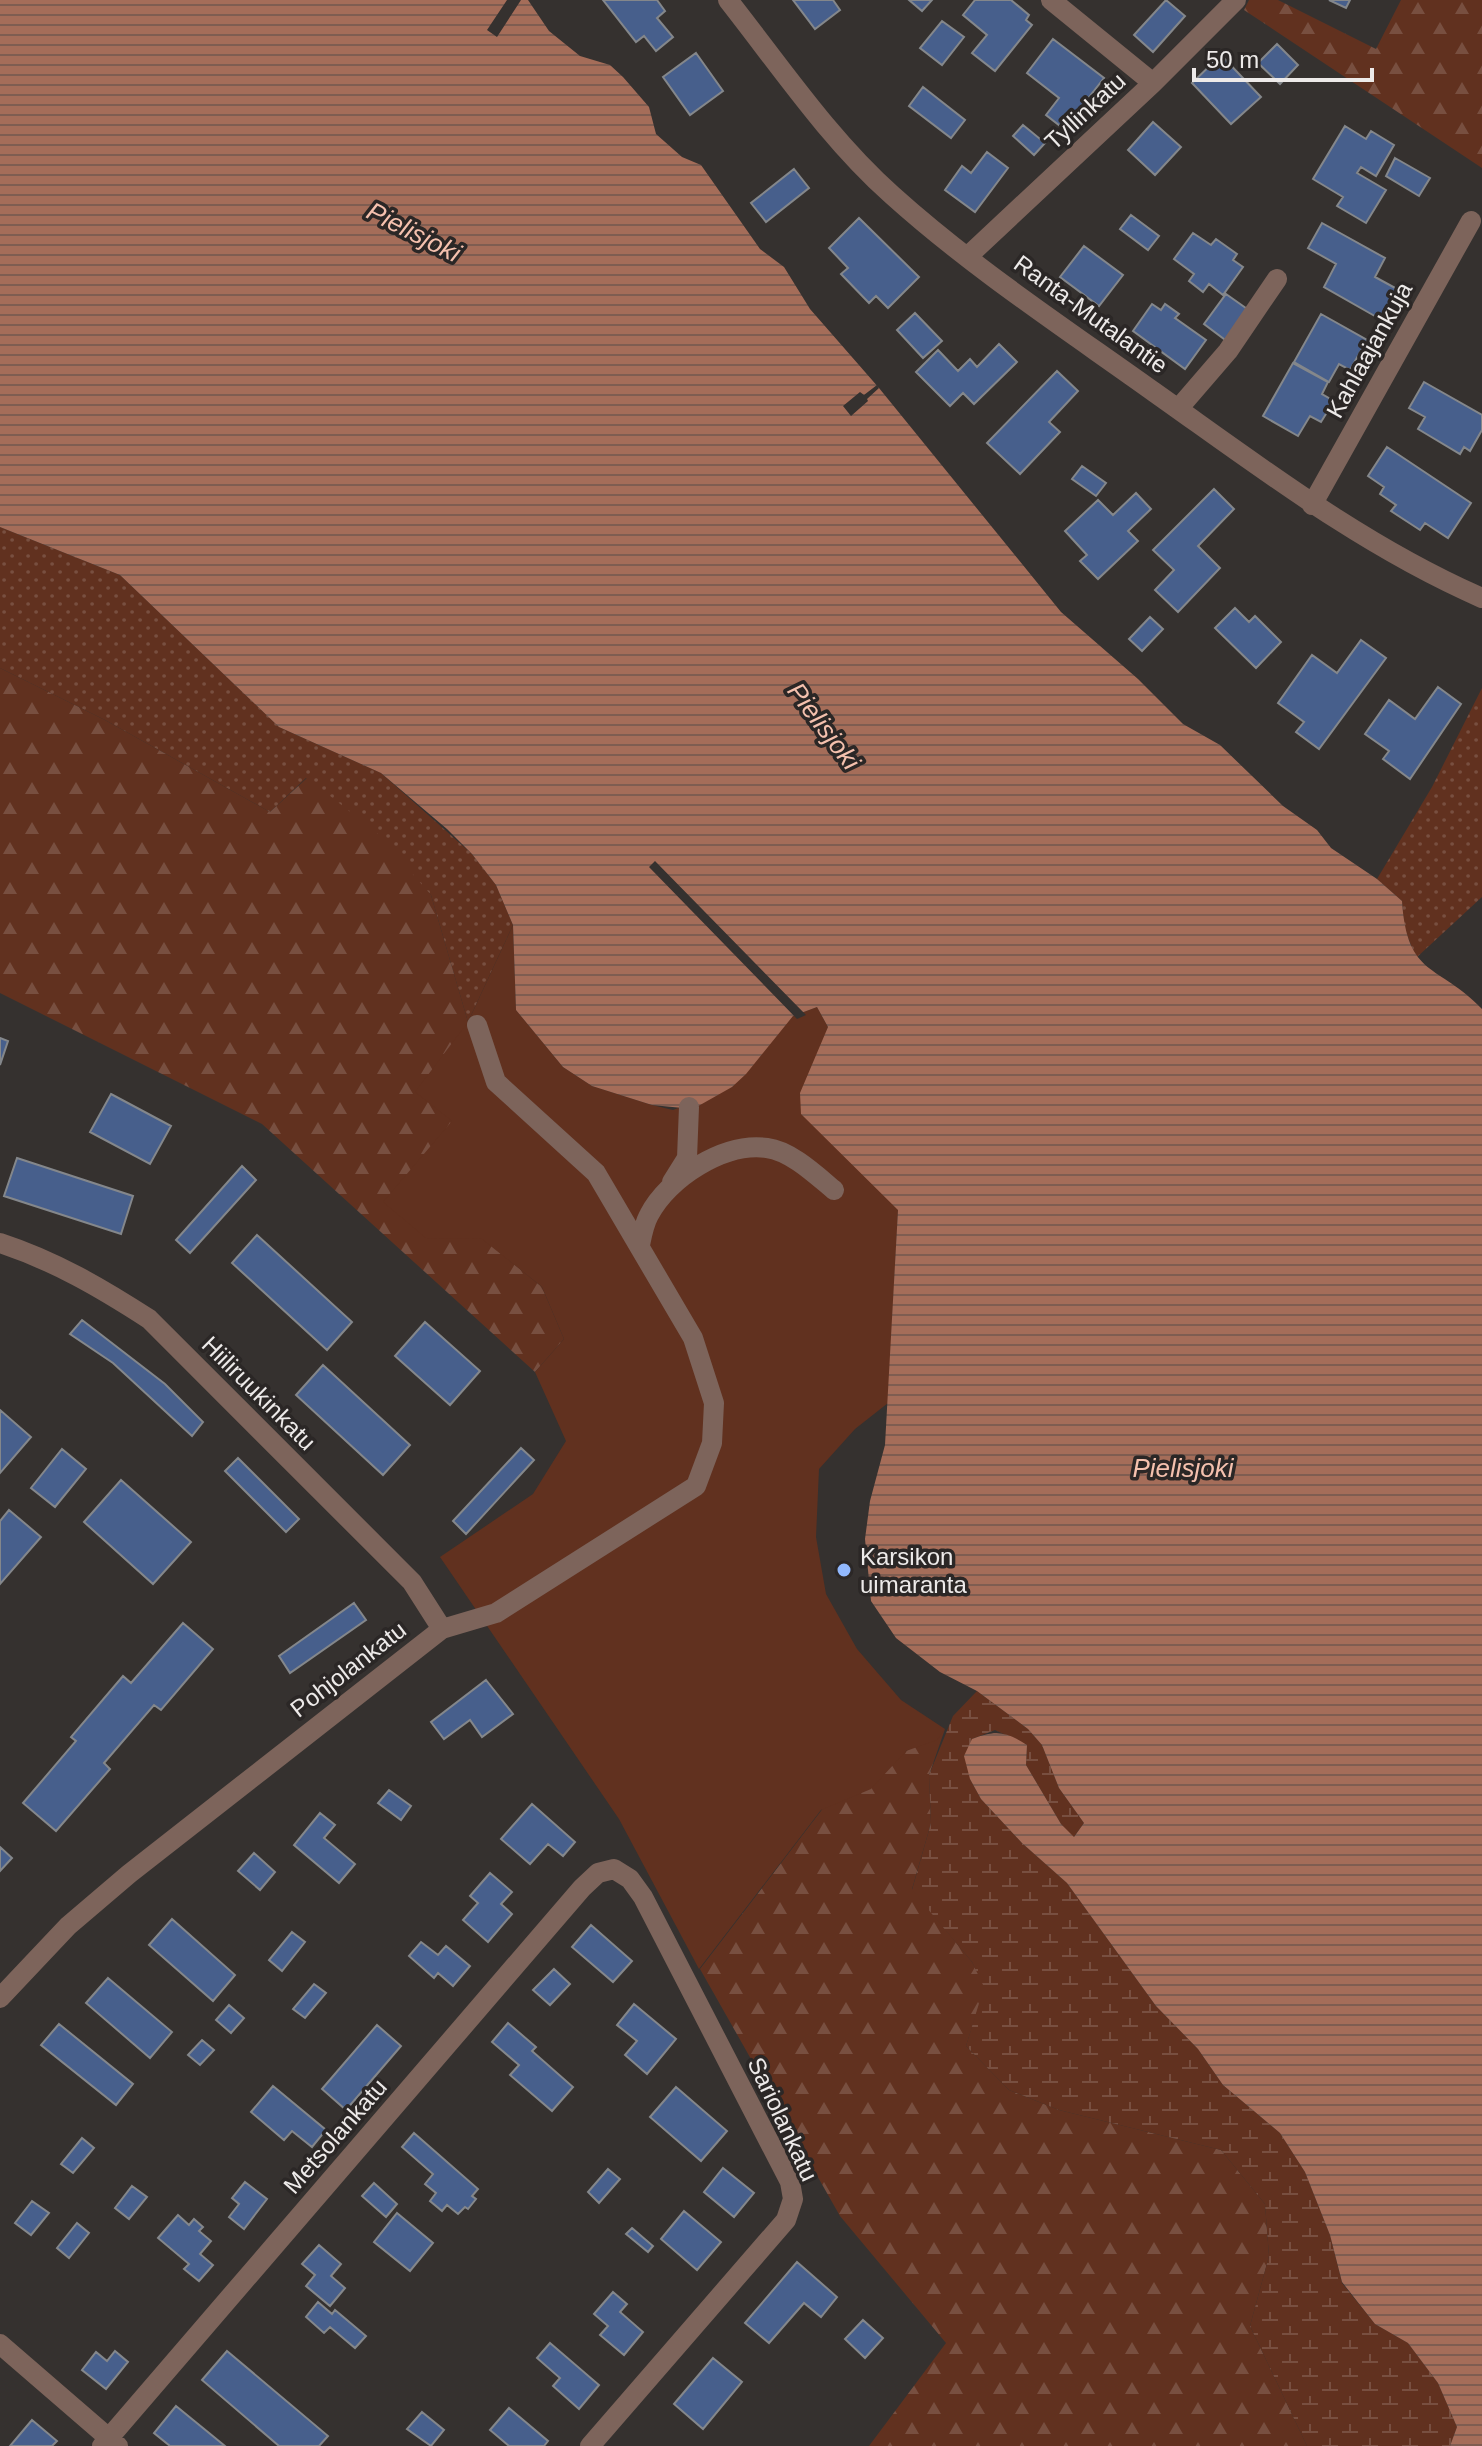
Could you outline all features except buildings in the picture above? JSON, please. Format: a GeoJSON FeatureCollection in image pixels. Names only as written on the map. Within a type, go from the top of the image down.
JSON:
{"type":"FeatureCollection","features":[{"type":"Feature","properties":{"kind":"street","name":"Ranta-Mutalantie"},"geometry":{"type":"LineString","coordinates":[[728,0],[827,127],[890,194],[967,257],[1312,505],[1424,573],[1482,598]]}},
{"type":"Feature","properties":{"kind":"street"},"geometry":{"type":"LineString","coordinates":[[1051,0],[1153,83]]}},
{"type":"Feature","properties":{"kind":"street","name":"Tyllinkatu"},"geometry":{"type":"LineString","coordinates":[[967,257],[1153,83],[1236,0]]}},
{"type":"Feature","properties":{"kind":"street","name":"Kahlaajankuja"},"geometry":{"type":"LineString","coordinates":[[1312,505],[1471,221]]}},
{"type":"Feature","properties":{"kind":"street"},"geometry":{"type":"LineString","coordinates":[[1178,409],[1228,351],[1277,279]]}},
{"type":"Feature","properties":{"kind":"street"},"geometry":{"type":"LineString","coordinates":[[477,1025],[496,1082],[596,1173],[640,1245]]}},
{"type":"Feature","properties":{"kind":"street"},"geometry":{"type":"LineString","coordinates":[[640,1245],[648,1216],[687,1158],[689,1107]]}},
{"type":"Feature","properties":{"kind":"street"},"geometry":{"type":"LineString","coordinates":[[670,1186],[732,1151],[768,1147],[802,1164],[834,1190]]}},
{"type":"Feature","properties":{"kind":"street","name":"Hiiliruukinkatu"},"geometry":{"type":"LineString","coordinates":[[0,1243],[43,1257],[101,1287],[149,1319],[412,1582],[442,1629]]}},
{"type":"Feature","properties":{"kind":"street","name":"Pohjolankatu"},"geometry":{"type":"LineString","coordinates":[[0,1998],[68,1926],[129,1874],[442,1629],[496,1613],[696,1486],[712,1443],[714,1403],[693,1338],[640,1245]]}},
{"type":"Feature","properties":{"kind":"street","name":"Metsolankatu"},"geometry":{"type":"LineString","coordinates":[[110,2443],[582,1888],[598,1873],[614,1869]]}},
{"type":"Feature","properties":{"kind":"street","name":"Sariolankatu"},"geometry":{"type":"LineString","coordinates":[[590,2446],[786,2220],[793,2199],[790,2182],[643,1897],[630,1879],[614,1869]]}},
{"type":"Feature","properties":{"kind":"street"},"geometry":{"type":"LineString","coordinates":[[0,2344],[110,2443]]}},
{"type":"Feature","properties":{"kind":"green space"},"geometry":{"type":"Polygon","coordinates":[[[1249,0],[1278,0],[1376,49],[1401,0],[1482,0],[1482,168],[1244,10],[1249,0]]]}},
{"type":"Feature","properties":{"kind":"green space"},"geometry":{"type":"Polygon","coordinates":[[[0,527],[120,575],[279,727],[381,773],[472,854],[496,885],[513,925],[468,1022],[431,895],[306,778],[270,812],[105,720],[0,668],[0,527]]]}},
{"type":"Feature","properties":{"kind":"green space"},"geometry":{"type":"Polygon","coordinates":[[[0,668],[105,720],[270,812],[307,778],[376,832],[431,895],[468,1022],[453,1120],[426,1238],[482,1238],[542,1287],[564,1339],[535,1372],[262,1124],[0,993],[0,668]]]}},
{"type":"Feature","properties":{"kind":"green space"},"geometry":{"type":"Polygon","coordinates":[[[1482,688],[1482,897],[1416,958],[1404,927],[1402,901],[1377,879],[1432,787],[1482,688]]]}},
{"type":"Feature","properties":{"kind":"green space"},"geometry":{"type":"Polygon","coordinates":[[[513,925],[516,1010],[563,1067],[592,1086],[652,1105],[673,1110],[732,1087],[793,1016],[817,1007],[828,1027],[822,1045],[898,1210],[888,1403],[855,1429],[819,1469],[816,1537],[826,1594],[857,1649],[901,1700],[945,1729],[937,1740],[906,1751],[871,1789],[821,1810],[699,1969],[619,1819],[440,1557],[533,1494],[566,1441],[535,1372],[564,1339],[542,1287],[482,1239],[426,1238],[383,1202],[452,1121],[415,1092],[468,1022],[513,925]]]}},
{"type":"Feature","properties":{"kind":"green space"},"geometry":{"type":"Polygon","coordinates":[[[977,1691],[1028,1729],[1042,1745],[1059,1788],[1084,1823],[1073,1838],[1061,1824],[1026,1765],[1027,1745],[995,1730],[972,1739],[970,1779],[981,1799],[1022,1843],[1067,1883],[1156,2006],[1198,2049],[1223,2085],[1280,2133],[1305,2172],[1330,2235],[1342,2283],[1375,2324],[1408,2343],[1438,2383],[1457,2427],[1450,2446],[1307,2446],[1250,2326],[1269,2256],[1265,2204],[1221,2150],[1059,2110],[1009,2090],[966,2046],[984,1987],[972,1962],[912,1890],[931,1823],[929,1775],[953,1716],[977,1691]]]}},
{"type":"Feature","properties":{"kind":"green space"},"geometry":{"type":"Polygon","coordinates":[[[945,1729],[929,1775],[931,1823],[912,1889],[972,1962],[985,1987],[966,2046],[1009,2090],[1059,2110],[1221,2150],[1265,2204],[1269,2256],[1250,2326],[1307,2446],[869,2446],[946,2343],[840,2216],[700,1969],[837,1790],[945,1729]]]}},
{"type":"Feature","properties":{"kind":"water","name":"Pielisjoki"},"geometry":{"type":"Polygon","coordinates":[[[0,0],[528,0],[549,31],[580,56],[610,65],[623,77],[649,107],[656,134],[682,157],[701,165],[760,249],[784,267],[810,309],[879,388],[1061,612],[1138,679],[1183,724],[1220,745],[1283,806],[1317,830],[1331,848],[1377,879],[1402,901],[1410,944],[1418,957],[1482,1009],[1482,2446],[1450,2446],[1457,2427],[1438,2383],[1408,2343],[1375,2324],[1342,2282],[1330,2235],[1305,2172],[1280,2133],[1223,2085],[1198,2049],[1156,2006],[1067,1883],[1022,1843],[981,1799],[970,1779],[964,1756],[972,1739],[994,1733],[1013,1737],[1027,1745],[1026,1765],[1061,1824],[1074,1837],[1084,1823],[1059,1788],[1042,1745],[1028,1729],[977,1691],[940,1672],[896,1638],[871,1601],[865,1539],[870,1501],[885,1445],[898,1210],[801,1114],[800,1093],[828,1027],[817,1007],[793,1016],[746,1074],[732,1087],[693,1109],[652,1105],[592,1086],[563,1067],[516,1010],[513,925],[496,885],[447,829],[381,773],[279,727],[120,575],[0,527],[0,0]]]}},
{"type":"Feature","properties":{"kind":"pier"},"geometry":{"type":"Polygon","coordinates":[[[507,0],[521,0],[497,37],[487,30],[507,0]]]}},
{"type":"Feature","properties":{"kind":"pier"},"geometry":{"type":"Polygon","coordinates":[[[877,385],[879,388],[851,416],[843,406],[860,392],[864,395],[877,385]]]}},
{"type":"Feature","properties":{"kind":"pier"},"geometry":{"type":"Polygon","coordinates":[[[655,861],[806,1015],[797,1019],[649,867],[655,861]]]}},
{"type":"Feature","properties":{"kind":"place","name":"Karsikon uimaranta"},"geometry":{"type":"Point","coordinates":[844,1570]}}]}
